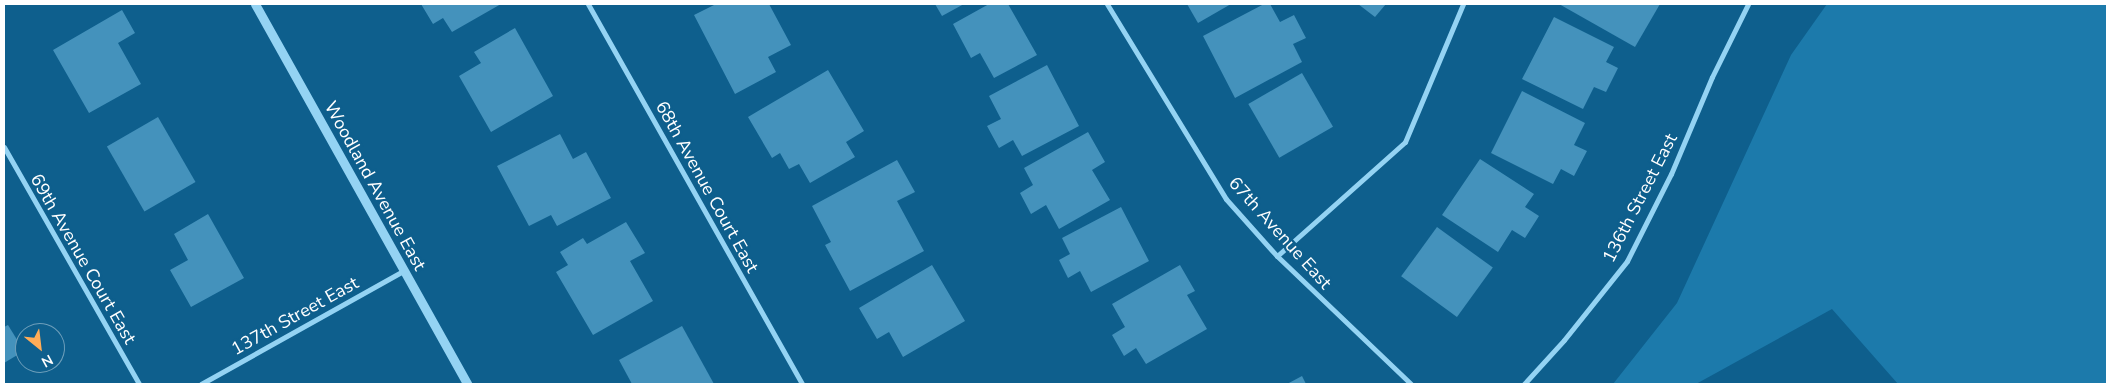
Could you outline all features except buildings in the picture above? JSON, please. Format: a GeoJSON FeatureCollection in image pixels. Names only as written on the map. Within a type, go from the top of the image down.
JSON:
{"type":"FeatureCollection","features":[{"type":"Feature","properties":{"kind":"street","name":"Woodland Avenue East"},"geometry":{"type":"LineString","coordinates":[[255,4],[467,384]]}},
{"type":"Feature","properties":{"kind":"street","name":"68th Avenue Court East"},"geometry":{"type":"LineString","coordinates":[[588,4],[802,384]]}},
{"type":"Feature","properties":{"kind":"street","name":"67th Avenue East"},"geometry":{"type":"LineString","coordinates":[[1107,4],[1226,199],[1277,256],[1411,384]]}},
{"type":"Feature","properties":{"kind":"street"},"geometry":{"type":"LineString","coordinates":[[1277,256],[1405,142],[1464,4]]}},
{"type":"Feature","properties":{"kind":"street","name":"136th Street East"},"geometry":{"type":"LineString","coordinates":[[1524,384],[1564,340],[1627,261],[1671,174],[1712,77],[1748,4]]}},
{"type":"Feature","properties":{"kind":"street","name":"69th Avenue Court East"},"geometry":{"type":"LineString","coordinates":[[4,147],[139,384]]}},
{"type":"Feature","properties":{"kind":"street","name":"137th Street East"},"geometry":{"type":"LineString","coordinates":[[201,384],[404,271]]}},
{"type":"Feature","properties":{"kind":"shaded area"},"geometry":{"type":"Polygon","coordinates":[[[1827,4],[2107,4],[2107,384],[1898,384],[1832,309],[1696,384],[1613,384],[1677,303],[1791,55],[1827,4]]]}}]}
